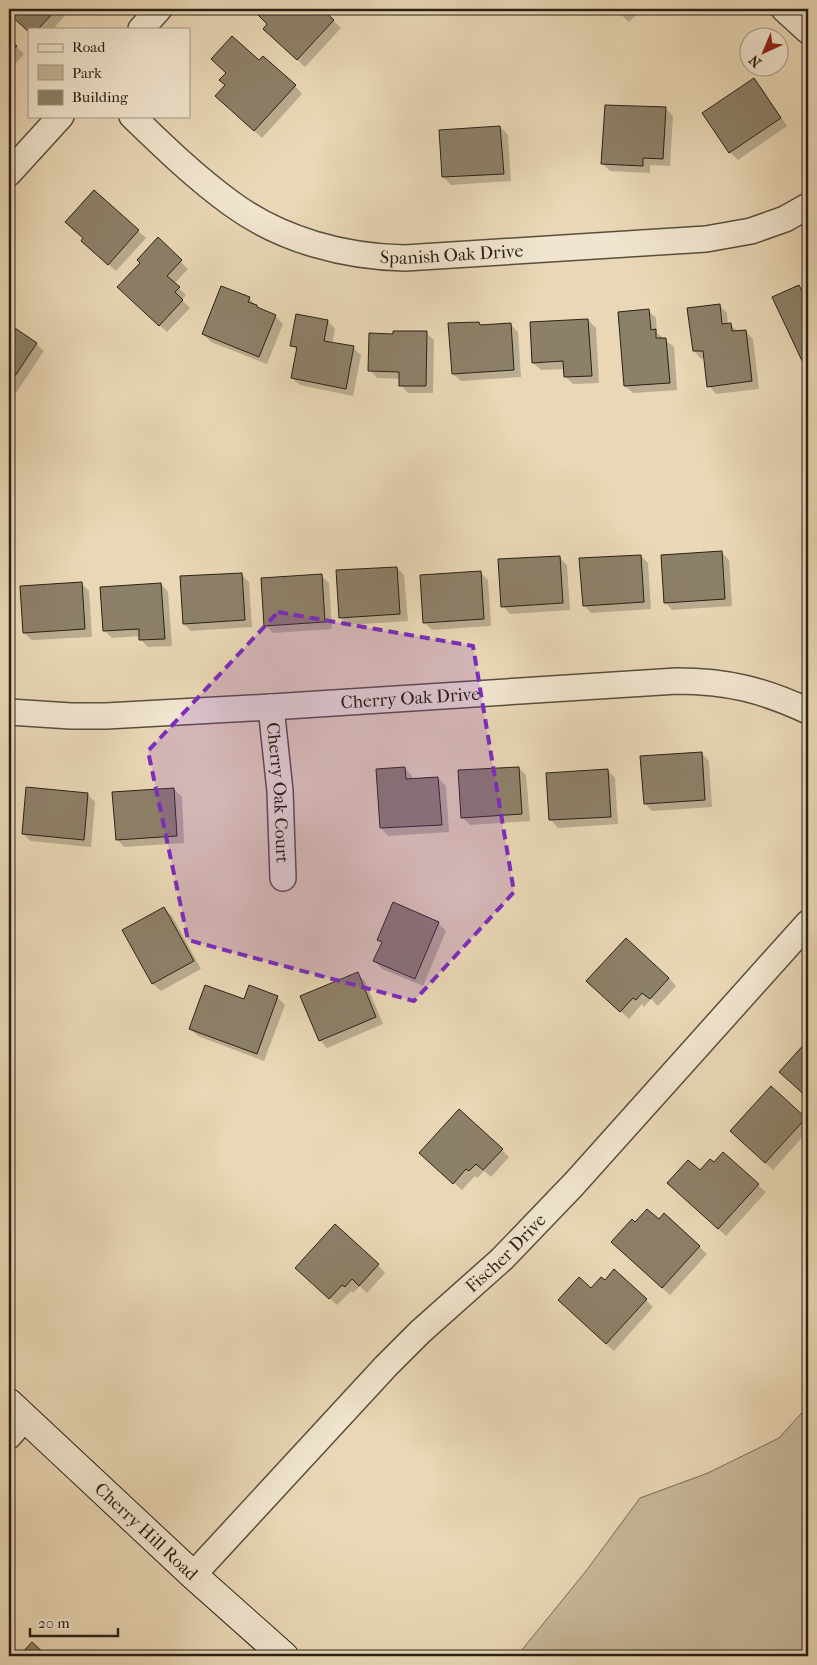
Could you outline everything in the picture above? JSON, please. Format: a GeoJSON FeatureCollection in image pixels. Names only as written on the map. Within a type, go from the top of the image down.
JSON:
{"type":"FeatureCollection","features":[{"type":"Feature","properties":{"kind":"main road","name":"Cherry Hill Road"},"geometry":{"type":"LineString","coordinates":[[14,1419],[284,1656]]}},
{"type":"Feature","properties":{"kind":"street"},"geometry":{"type":"LineString","coordinates":[[142,28],[159,9]]}},
{"type":"Feature","properties":{"kind":"street"},"geometry":{"type":"LineString","coordinates":[[784,9],[808,31]]}},
{"type":"Feature","properties":{"kind":"street"},"geometry":{"type":"LineString","coordinates":[[9,173],[59,118]]}},
{"type":"Feature","properties":{"kind":"street","name":"Spanish Oak Drive"},"geometry":{"type":"LineString","coordinates":[[134,118],[196,175],[233,205],[266,225],[304,241],[344,252],[384,258],[706,239],[751,231],[785,219],[808,206]]}},
{"type":"Feature","properties":{"kind":"street","name":"Cherry Oak Drive"},"geometry":{"type":"LineString","coordinates":[[9,712],[106,716],[677,681],[729,684],[780,697],[808,710]]}},
{"type":"Feature","properties":{"kind":"street","name":"Cherry Oak Court"},"geometry":{"type":"LineString","coordinates":[[271,707],[280,791],[283,878]]}},
{"type":"Feature","properties":{"kind":"street","name":"Fischer Drive"},"geometry":{"type":"LineString","coordinates":[[193,1575],[386,1366],[420,1332],[502,1259],[574,1184],[808,923]]}},
{"type":"Feature","properties":{"kind":"highlighted area"},"geometry":{"type":"Polygon","coordinates":[[[278,612],[473,646],[514,892],[414,1001],[188,940],[148,751],[278,612]]]}},
{"type":"Feature","properties":{"kind":"green space"},"geometry":{"type":"Polygon","coordinates":[[[808,1406],[808,1656],[517,1656],[586,1571],[640,1498],[708,1473],[779,1438],[808,1406]]]}},
{"type":"Feature","properties":{"kind":"building"},"geometry":{"type":"Polygon","coordinates":[[[9,9],[57,9],[39,28],[28,28],[28,31],[9,14],[9,9]]]}},
{"type":"Feature","properties":{"kind":"building"},"geometry":{"type":"Polygon","coordinates":[[[262,9],[322,9],[334,20],[297,60],[263,29],[267,24],[257,14],[262,9]]]}},
{"type":"Feature","properties":{"kind":"building"},"geometry":{"type":"Polygon","coordinates":[[[232,36],[259,60],[263,56],[296,85],[254,131],[215,96],[225,85],[219,80],[226,73],[211,59],[232,36]]]}},
{"type":"Feature","properties":{"kind":"building"},"geometry":{"type":"Polygon","coordinates":[[[9,39],[17,46],[9,55],[9,39]]]}},
{"type":"Feature","properties":{"kind":"building"},"geometry":{"type":"Polygon","coordinates":[[[754,78],[781,118],[729,153],[702,113],[754,78]]]}},
{"type":"Feature","properties":{"kind":"building"},"geometry":{"type":"Polygon","coordinates":[[[605,105],[666,107],[663,159],[643,158],[643,166],[601,164],[605,105]]]}},
{"type":"Feature","properties":{"kind":"building"},"geometry":{"type":"Polygon","coordinates":[[[500,126],[504,174],[442,177],[439,130],[500,126]]]}},
{"type":"Feature","properties":{"kind":"building"},"geometry":{"type":"Polygon","coordinates":[[[94,190],[139,230],[108,265],[81,241],[83,238],[65,222],[94,190]]]}},
{"type":"Feature","properties":{"kind":"building"},"geometry":{"type":"Polygon","coordinates":[[[158,237],[182,260],[167,276],[180,287],[175,292],[183,300],[159,326],[117,287],[140,263],[137,260],[158,237]]]}},
{"type":"Feature","properties":{"kind":"building"},"geometry":{"type":"Polygon","coordinates":[[[799,285],[808,303],[808,363],[804,365],[772,297],[799,285]]]}},
{"type":"Feature","properties":{"kind":"building"},"geometry":{"type":"Polygon","coordinates":[[[221,286],[250,297],[248,302],[276,315],[259,357],[202,334],[221,286]]]}},
{"type":"Feature","properties":{"kind":"building"},"geometry":{"type":"Polygon","coordinates":[[[720,304],[722,324],[731,323],[732,331],[746,330],[752,381],[707,387],[703,351],[693,351],[687,308],[720,304]]]}},
{"type":"Feature","properties":{"kind":"building"},"geometry":{"type":"Polygon","coordinates":[[[649,309],[651,330],[656,329],[656,338],[666,338],[670,383],[624,386],[618,312],[649,309]]]}},
{"type":"Feature","properties":{"kind":"building"},"geometry":{"type":"Polygon","coordinates":[[[296,314],[328,320],[324,341],[354,346],[346,389],[291,378],[297,347],[290,346],[296,314]]]}},
{"type":"Feature","properties":{"kind":"building"},"geometry":{"type":"Polygon","coordinates":[[[588,319],[592,376],[564,377],[563,361],[532,363],[530,322],[588,319]]]}},
{"type":"Feature","properties":{"kind":"building"},"geometry":{"type":"Polygon","coordinates":[[[479,322],[480,325],[511,323],[514,370],[452,374],[448,323],[479,322]]]}},
{"type":"Feature","properties":{"kind":"building"},"geometry":{"type":"Polygon","coordinates":[[[9,324],[37,343],[9,385],[9,324]]]}},
{"type":"Feature","properties":{"kind":"building"},"geometry":{"type":"Polygon","coordinates":[[[393,331],[427,331],[426,386],[399,386],[399,372],[368,371],[369,333],[393,334],[393,331]]]}},
{"type":"Feature","properties":{"kind":"building"},"geometry":{"type":"Polygon","coordinates":[[[722,551],[725,599],[664,603],[661,555],[722,551]]]}},
{"type":"Feature","properties":{"kind":"building"},"geometry":{"type":"Polygon","coordinates":[[[641,555],[644,602],[583,606],[579,558],[641,555]]]}},
{"type":"Feature","properties":{"kind":"building"},"geometry":{"type":"Polygon","coordinates":[[[560,556],[563,603],[501,607],[498,559],[560,556]]]}},
{"type":"Feature","properties":{"kind":"building"},"geometry":{"type":"Polygon","coordinates":[[[397,567],[400,614],[339,618],[336,570],[397,567]]]}},
{"type":"Feature","properties":{"kind":"building"},"geometry":{"type":"Polygon","coordinates":[[[481,571],[484,619],[423,623],[420,575],[481,571]]]}},
{"type":"Feature","properties":{"kind":"building"},"geometry":{"type":"Polygon","coordinates":[[[242,573],[245,620],[183,624],[180,576],[242,573]]]}},
{"type":"Feature","properties":{"kind":"building"},"geometry":{"type":"Polygon","coordinates":[[[322,574],[325,622],[264,626],[261,578],[322,574]]]}},
{"type":"Feature","properties":{"kind":"building"},"geometry":{"type":"Polygon","coordinates":[[[82,582],[85,629],[23,633],[20,586],[82,582]]]}},
{"type":"Feature","properties":{"kind":"building"},"geometry":{"type":"Polygon","coordinates":[[[161,583],[165,639],[139,640],[139,629],[103,631],[100,587],[161,583]]]}},
{"type":"Feature","properties":{"kind":"building"},"geometry":{"type":"Polygon","coordinates":[[[702,752],[705,800],[644,804],[640,756],[702,752]]]}},
{"type":"Feature","properties":{"kind":"building"},"geometry":{"type":"Polygon","coordinates":[[[405,767],[406,779],[438,777],[442,825],[380,828],[376,769],[405,767]]]}},
{"type":"Feature","properties":{"kind":"building"},"geometry":{"type":"Polygon","coordinates":[[[519,767],[522,814],[461,818],[458,770],[519,767]]]}},
{"type":"Feature","properties":{"kind":"building"},"geometry":{"type":"Polygon","coordinates":[[[608,769],[611,817],[549,820],[546,773],[608,769]]]}},
{"type":"Feature","properties":{"kind":"building"},"geometry":{"type":"Polygon","coordinates":[[[26,787],[88,793],[84,840],[22,834],[26,787]]]}},
{"type":"Feature","properties":{"kind":"building"},"geometry":{"type":"Polygon","coordinates":[[[174,788],[177,836],[116,840],[112,792],[174,788]]]}},
{"type":"Feature","properties":{"kind":"building"},"geometry":{"type":"Polygon","coordinates":[[[393,902],[439,922],[415,979],[373,961],[382,942],[377,940],[393,902]]]}},
{"type":"Feature","properties":{"kind":"building"},"geometry":{"type":"Polygon","coordinates":[[[164,907],[194,961],[152,984],[122,930],[164,907]]]}},
{"type":"Feature","properties":{"kind":"building"},"geometry":{"type":"Polygon","coordinates":[[[626,938],[669,978],[650,999],[642,993],[636,1000],[633,998],[620,1012],[586,981],[626,938]]]}},
{"type":"Feature","properties":{"kind":"building"},"geometry":{"type":"Polygon","coordinates":[[[358,972],[376,1017],[319,1041],[300,996],[358,972]]]}},
{"type":"Feature","properties":{"kind":"building"},"geometry":{"type":"Polygon","coordinates":[[[205,985],[244,999],[249,985],[278,996],[257,1054],[189,1029],[205,985]]]}},
{"type":"Feature","properties":{"kind":"building"},"geometry":{"type":"Polygon","coordinates":[[[808,1040],[808,1098],[779,1072],[808,1040]]]}},
{"type":"Feature","properties":{"kind":"building"},"geometry":{"type":"Polygon","coordinates":[[[771,1086],[806,1118],[765,1163],[730,1131],[771,1086]]]}},
{"type":"Feature","properties":{"kind":"building"},"geometry":{"type":"Polygon","coordinates":[[[459,1109],[503,1149],[483,1170],[476,1164],[469,1171],[466,1169],[453,1184],[419,1153],[459,1109]]]}},
{"type":"Feature","properties":{"kind":"building"},"geometry":{"type":"Polygon","coordinates":[[[723,1152],[759,1184],[718,1229],[667,1183],[688,1160],[700,1170],[710,1159],[714,1162],[723,1152]]]}},
{"type":"Feature","properties":{"kind":"building"},"geometry":{"type":"Polygon","coordinates":[[[647,1209],[659,1219],[664,1213],[700,1246],[662,1288],[611,1242],[632,1219],[635,1222],[647,1209]]]}},
{"type":"Feature","properties":{"kind":"building"},"geometry":{"type":"Polygon","coordinates":[[[335,1224],[379,1264],[359,1286],[352,1279],[345,1287],[342,1285],[329,1299],[295,1268],[335,1224]]]}},
{"type":"Feature","properties":{"kind":"building"},"geometry":{"type":"Polygon","coordinates":[[[614,1269],[647,1299],[606,1344],[558,1300],[579,1277],[591,1288],[601,1277],[605,1280],[614,1269]]]}},
{"type":"Feature","properties":{"kind":"building"},"geometry":{"type":"Polygon","coordinates":[[[32,1642],[47,1656],[19,1656],[32,1642]]]}}]}
